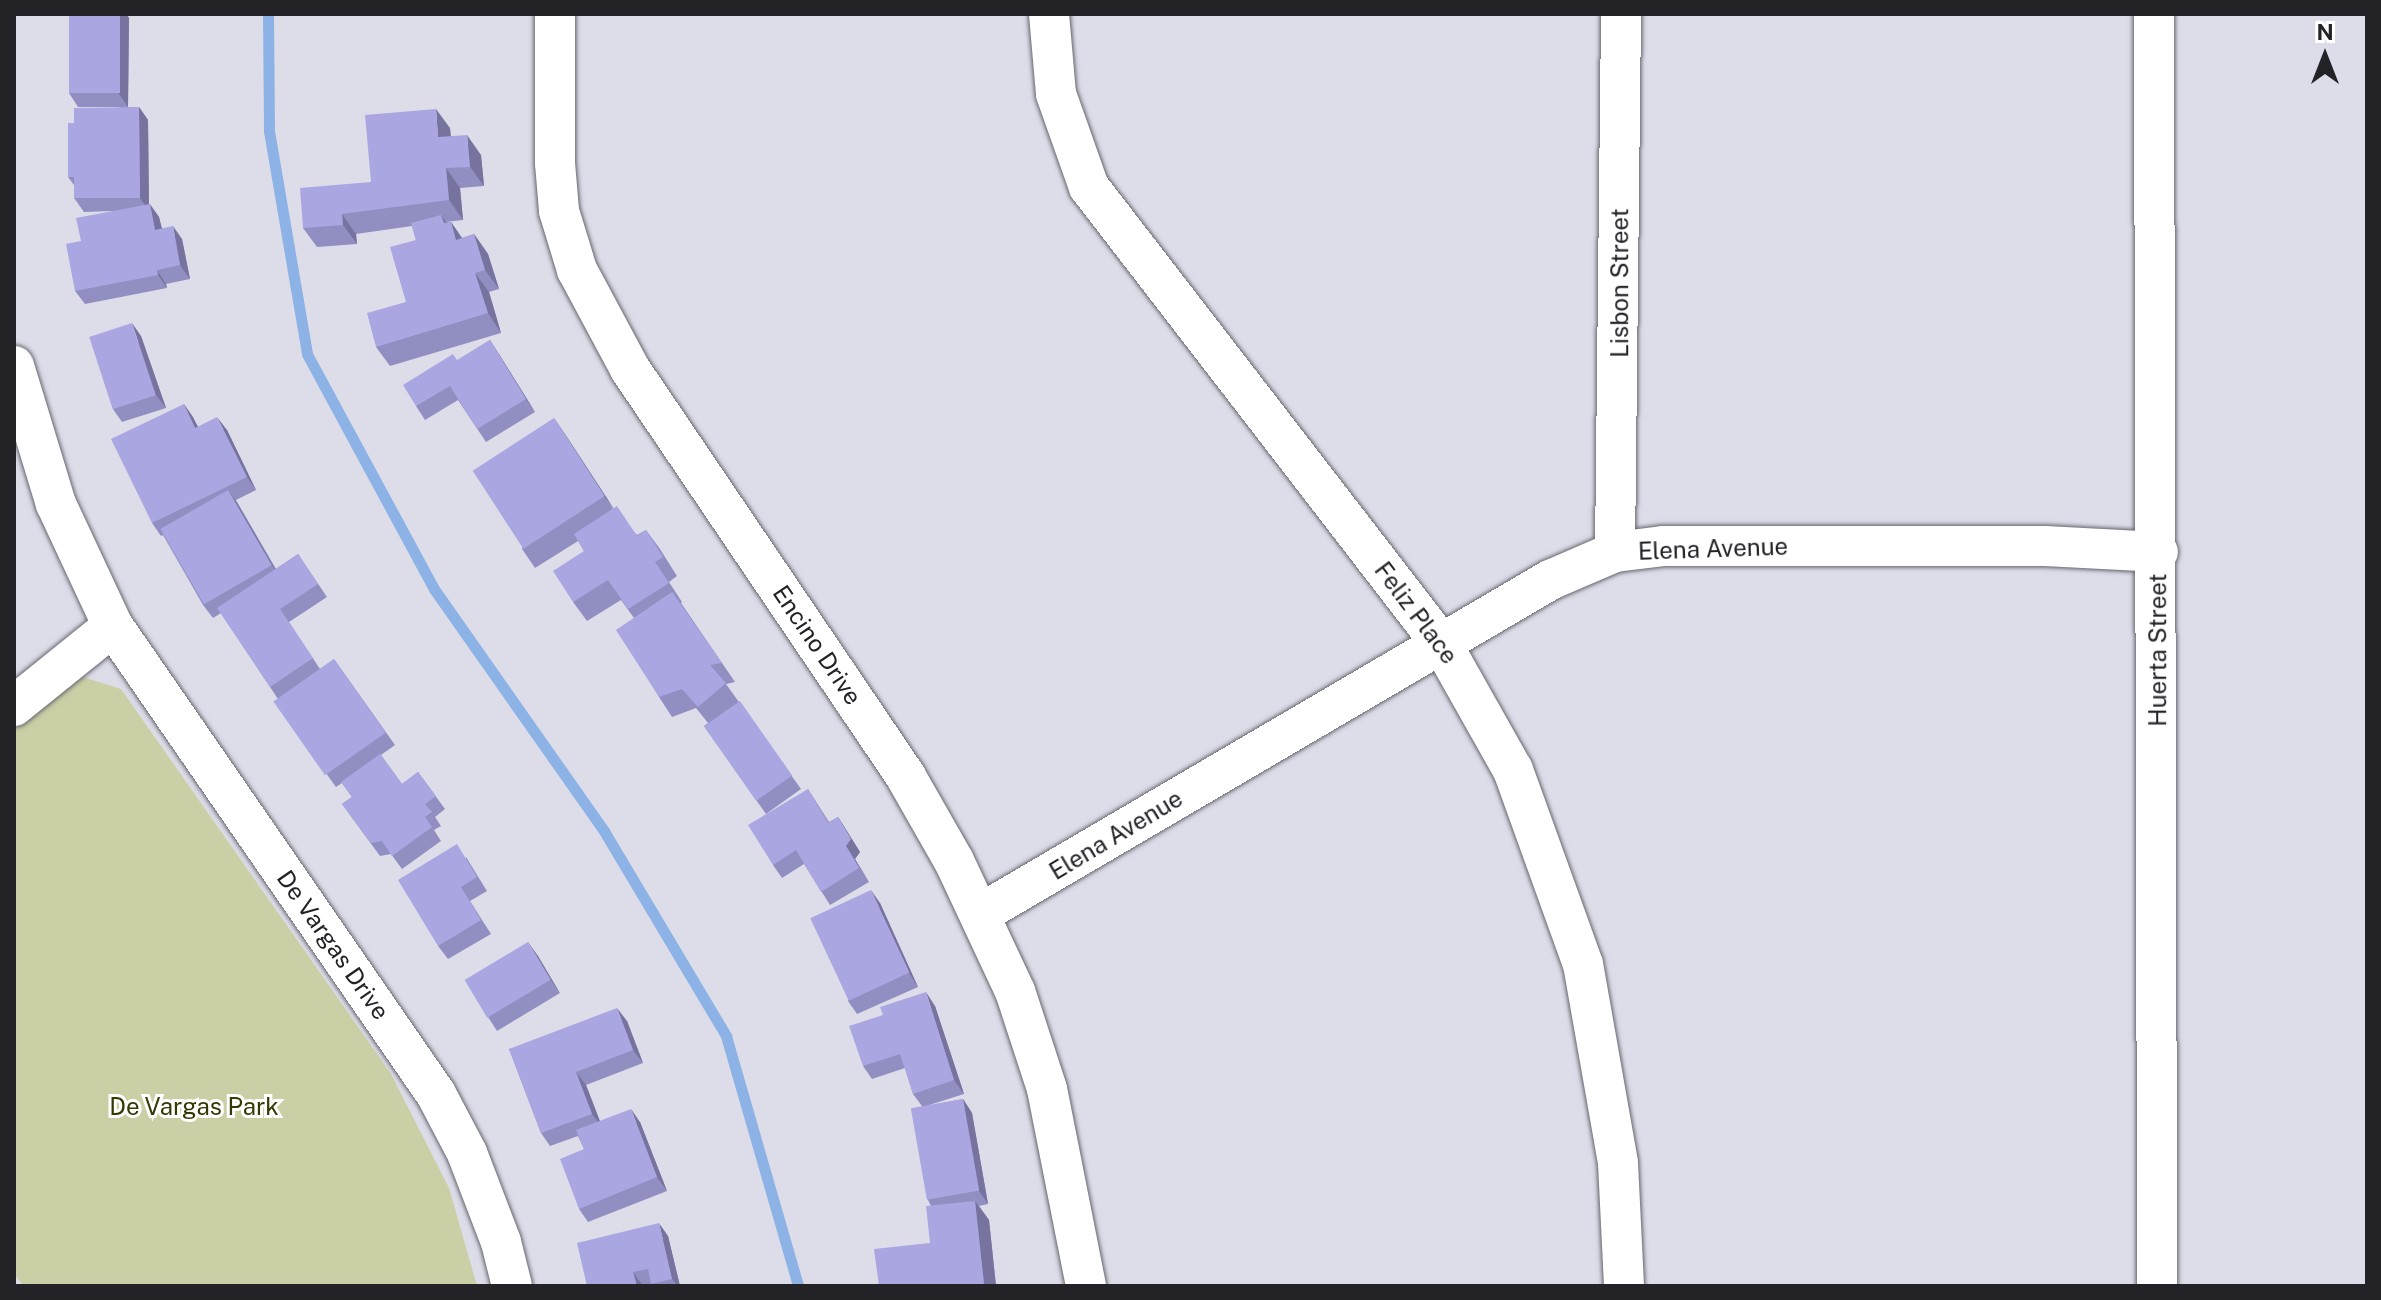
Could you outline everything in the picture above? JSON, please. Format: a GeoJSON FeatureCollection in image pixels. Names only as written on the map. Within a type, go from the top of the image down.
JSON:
{"type":"FeatureCollection","features":[{"type":"Feature","properties":{"kind":"street","name":"Encino Drive"},"geometry":{"type":"LineString","coordinates":[[555,14],[555,163],[559,211],[577,270],[630,369],[906,777],[980,914],[1015,991],[1047,1089],[1086,1286]]}},
{"type":"Feature","properties":{"kind":"street","name":"Feliz Place"},"geometry":{"type":"LineString","coordinates":[[1049,14],[1056,94],[1089,187],[1443,646],[1513,770],[1583,964],[1618,1163],[1624,1286]]}},
{"type":"Feature","properties":{"kind":"street","name":"Lisbon Street"},"geometry":{"type":"LineString","coordinates":[[1615,552],[1621,14]]}},
{"type":"Feature","properties":{"kind":"street","name":"Huerta Street"},"geometry":{"type":"LineString","coordinates":[[2154,14],[2158,552],[2157,1286]]}},
{"type":"Feature","properties":{"kind":"street","name":"De Vargas Drive"},"geometry":{"type":"LineString","coordinates":[[14,366],[56,504],[113,626],[436,1094],[467,1153],[501,1242],[512,1286]]}},
{"type":"Feature","properties":{"kind":"street","name":"Elena Avenue"},"geometry":{"type":"LineString","coordinates":[[980,914],[1443,646],[1550,580],[1615,552],[1663,546],[2045,546],[2158,552]]}},
{"type":"Feature","properties":{"kind":"street"},"geometry":{"type":"LineString","coordinates":[[14,706],[113,626]]}},
{"type":"Feature","properties":{"kind":"green space","name":"De Vargas Park"},"geometry":{"type":"Polygon","coordinates":[[[83,677],[121,689],[391,1074],[449,1188],[477,1286],[24,1286],[14,1274],[14,732],[26,713],[56,689],[83,677]]]}},
{"type":"Feature","properties":{"kind":"building"},"geometry":{"type":"Polygon","coordinates":[[[69,14],[120,14],[120,93],[69,93],[69,14]]]}},
{"type":"Feature","properties":{"kind":"building"},"geometry":{"type":"Polygon","coordinates":[[[139,107],[140,198],[74,198],[74,177],[68,177],[68,123],[74,123],[74,108],[139,107]]]}},
{"type":"Feature","properties":{"kind":"building"},"geometry":{"type":"Polygon","coordinates":[[[436,109],[438,137],[467,135],[470,167],[446,168],[449,200],[342,214],[343,225],[303,228],[300,188],[371,182],[365,115],[436,109]]]}},
{"type":"Feature","properties":{"kind":"building"},"geometry":{"type":"Polygon","coordinates":[[[150,204],[155,230],[173,226],[180,265],[157,270],[158,275],[75,291],[66,244],[81,241],[76,218],[150,204]]]}},
{"type":"Feature","properties":{"kind":"building"},"geometry":{"type":"Polygon","coordinates":[[[441,215],[444,223],[451,222],[456,240],[474,234],[485,270],[475,273],[488,313],[376,347],[367,313],[406,302],[390,247],[416,240],[411,223],[441,215]]]}},
{"type":"Feature","properties":{"kind":"building"},"geometry":{"type":"Polygon","coordinates":[[[132,323],[155,395],[113,409],[89,337],[132,323]]]}},
{"type":"Feature","properties":{"kind":"building"},"geometry":{"type":"Polygon","coordinates":[[[490,340],[526,399],[477,429],[450,386],[416,406],[403,385],[453,354],[457,360],[490,340]]]}},
{"type":"Feature","properties":{"kind":"building"},"geometry":{"type":"Polygon","coordinates":[[[184,404],[195,428],[217,417],[247,477],[152,523],[111,439],[184,404]]]}},
{"type":"Feature","properties":{"kind":"building"},"geometry":{"type":"Polygon","coordinates":[[[554,418],[605,496],[523,549],[473,471],[554,418]]]}},
{"type":"Feature","properties":{"kind":"building"},"geometry":{"type":"Polygon","coordinates":[[[228,490],[272,565],[204,604],[160,529],[228,490]]]}},
{"type":"Feature","properties":{"kind":"building"},"geometry":{"type":"Polygon","coordinates":[[[617,506],[637,536],[646,530],[663,557],[655,562],[669,583],[628,609],[608,580],[573,602],[553,571],[584,551],[574,534],[617,506]]]}},
{"type":"Feature","properties":{"kind":"building"},"geometry":{"type":"Polygon","coordinates":[[[298,554],[318,584],[280,609],[313,658],[270,687],[217,608],[298,554]]]}},
{"type":"Feature","properties":{"kind":"building"},"geometry":{"type":"Polygon","coordinates":[[[672,592],[722,663],[710,665],[726,683],[698,707],[682,689],[659,697],[616,630],[672,592]]]}},
{"type":"Feature","properties":{"kind":"building"},"geometry":{"type":"Polygon","coordinates":[[[334,659],[386,733],[325,775],[273,701],[334,659]]]}},
{"type":"Feature","properties":{"kind":"building"},"geometry":{"type":"Polygon","coordinates":[[[740,701],[792,776],[756,801],[704,726],[740,701]]]}},
{"type":"Feature","properties":{"kind":"building"},"geometry":{"type":"Polygon","coordinates":[[[380,754],[402,784],[418,772],[436,796],[425,804],[432,812],[425,817],[432,827],[392,856],[382,841],[371,843],[342,804],[352,797],[341,782],[380,754]]]}},
{"type":"Feature","properties":{"kind":"building"},"geometry":{"type":"Polygon","coordinates":[[[808,789],[828,823],[838,817],[851,839],[846,846],[859,868],[821,892],[796,850],[773,865],[748,825],[808,789]]]}},
{"type":"Feature","properties":{"kind":"building"},"geometry":{"type":"Polygon","coordinates":[[[457,844],[477,877],[461,887],[481,920],[438,946],[398,880],[457,844]]]}},
{"type":"Feature","properties":{"kind":"building"},"geometry":{"type":"Polygon","coordinates":[[[871,890],[909,972],[849,1001],[810,918],[871,890]]]}},
{"type":"Feature","properties":{"kind":"building"},"geometry":{"type":"Polygon","coordinates":[[[528,942],[551,980],[487,1018],[465,980],[528,942]]]}},
{"type":"Feature","properties":{"kind":"building"},"geometry":{"type":"Polygon","coordinates":[[[926,992],[954,1080],[913,1094],[900,1054],[863,1066],[849,1026],[883,1015],[880,1007],[926,992]]]}},
{"type":"Feature","properties":{"kind":"building"},"geometry":{"type":"Polygon","coordinates":[[[617,1008],[633,1050],[576,1072],[592,1114],[541,1133],[509,1049],[617,1008]]]}},
{"type":"Feature","properties":{"kind":"building"},"geometry":{"type":"Polygon","coordinates":[[[963,1099],[979,1191],[927,1200],[911,1108],[963,1099]]]}},
{"type":"Feature","properties":{"kind":"building"},"geometry":{"type":"Polygon","coordinates":[[[631,1109],[657,1177],[579,1209],[560,1159],[584,1149],[576,1130],[631,1109]]]}},
{"type":"Feature","properties":{"kind":"building"},"geometry":{"type":"Polygon","coordinates":[[[975,1201],[984,1284],[879,1286],[874,1249],[930,1243],[926,1206],[975,1201]]]}},
{"type":"Feature","properties":{"kind":"building"},"geometry":{"type":"Polygon","coordinates":[[[659,1223],[672,1279],[651,1284],[648,1269],[633,1272],[637,1286],[587,1286],[577,1243],[659,1223]]]}},
{"type":"Feature","properties":{"kind":"waterway"},"geometry":{"type":"LineString","coordinates":[[268,14],[269,131],[307,354],[434,589],[604,831],[726,1036],[798,1286]]}}]}
